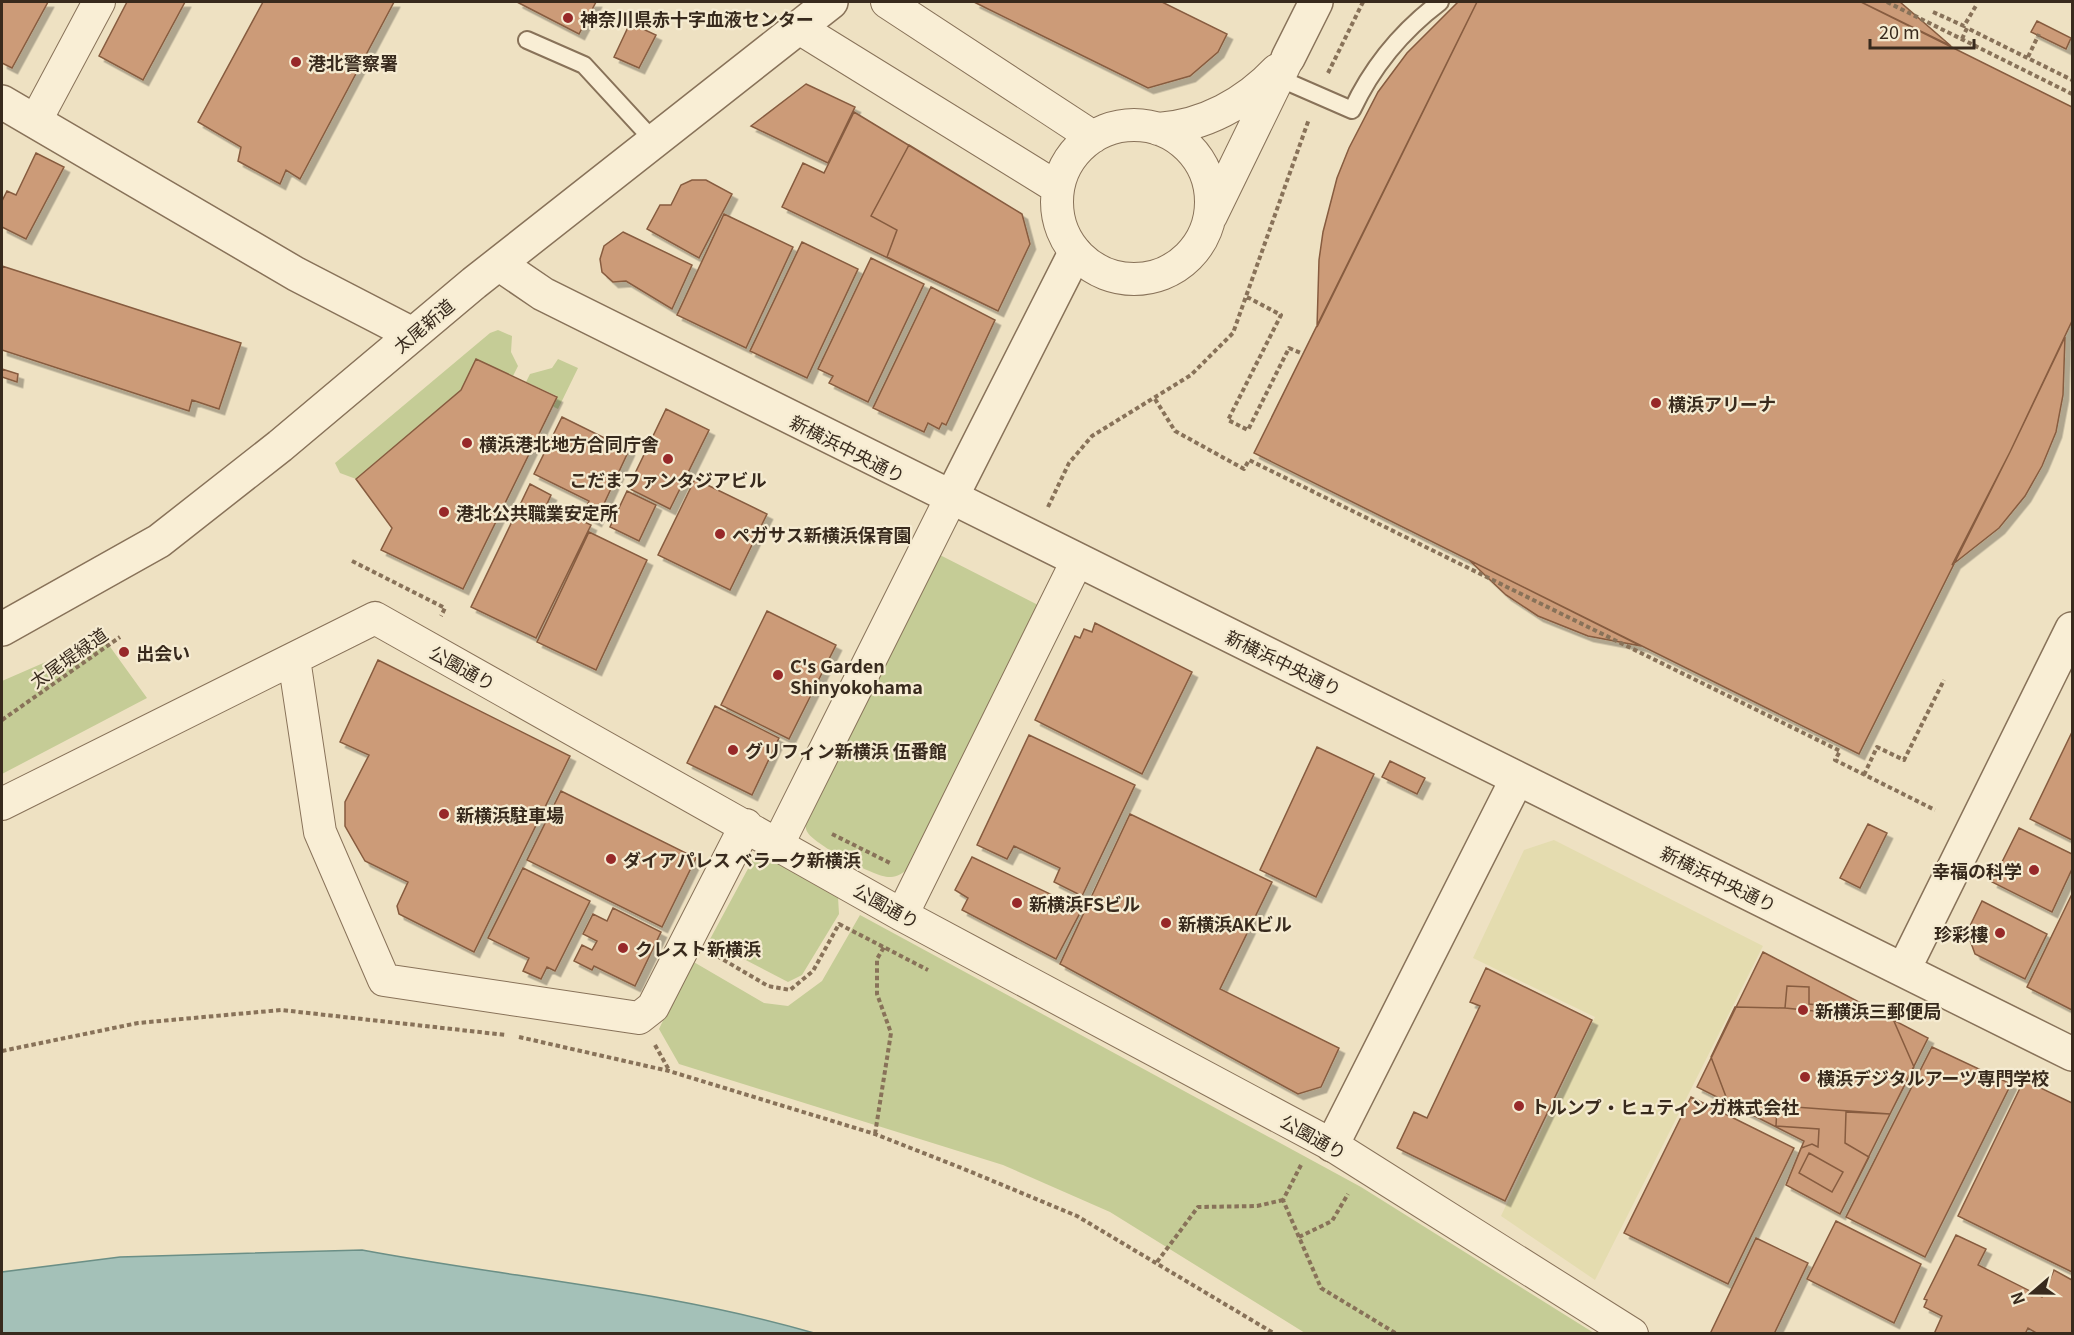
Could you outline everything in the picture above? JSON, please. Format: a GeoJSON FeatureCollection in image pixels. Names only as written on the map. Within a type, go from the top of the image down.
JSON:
{"type":"FeatureCollection","features":[{"type":"Feature","properties":{"kind":"street"},"geometry":{"type":"LineString","coordinates":[[36,120],[99,2]]}},
{"type":"Feature","properties":{"kind":"street","name":"太尾新道"},"geometry":{"type":"LineString","coordinates":[[2,629],[159,541],[280,446],[499,264],[831,2]]}},
{"type":"Feature","properties":{"kind":"street"},"geometry":{"type":"LineString","coordinates":[[887,2],[1092,137]]}},
{"type":"Feature","properties":{"kind":"street"},"geometry":{"type":"LineString","coordinates":[[1280,70],[1245,96],[1206,120],[1182,128],[1158,129],[1124,126],[1092,137],[1070,159],[1058,188],[1057,211],[1063,233],[1075,253],[1095,269],[1119,278],[1142,279],[1165,273],[1185,260],[1200,243],[1280,70],[1316,2]]}},
{"type":"Feature","properties":{"kind":"street"},"geometry":{"type":"LineString","coordinates":[[799,28],[1058,188]]}},
{"type":"Feature","properties":{"kind":"street"},"geometry":{"type":"LineString","coordinates":[[2,102],[296,274],[412,334]]}},
{"type":"Feature","properties":{"kind":"street"},"geometry":{"type":"LineString","coordinates":[[1158,129],[1178,140],[1195,155],[1206,176],[1211,198],[1209,221]]}},
{"type":"Feature","properties":{"kind":"street"},"geometry":{"type":"LineString","coordinates":[[778,844],[1075,253]]}},
{"type":"Feature","properties":{"kind":"street","name":"新横浜中央通り"},"geometry":{"type":"LineString","coordinates":[[499,264],[543,294],[950,500],[2073,1054]]}},
{"type":"Feature","properties":{"kind":"street"},"geometry":{"type":"LineString","coordinates":[[902,915],[1077,561]]}},
{"type":"Feature","properties":{"kind":"street","name":"公園通り"},"geometry":{"type":"LineString","coordinates":[[2,804],[375,618],[746,825],[1319,1152],[1632,1334]]}},
{"type":"Feature","properties":{"kind":"street"},"geometry":{"type":"LineString","coordinates":[[1904,969],[2073,629]]}},
{"type":"Feature","properties":{"kind":"street"},"geometry":{"type":"LineString","coordinates":[[294,659],[320,832],[384,980],[639,1018],[653,1007],[746,825]]}},
{"type":"Feature","properties":{"kind":"street"},"geometry":{"type":"LineString","coordinates":[[1319,1152],[1517,779]]}},
{"type":"Feature","properties":{"kind":"lane"},"geometry":{"type":"LineString","coordinates":[[1280,70],[1317,94],[1352,110],[1383,59],[1415,21],[1440,2]]}},
{"type":"Feature","properties":{"kind":"lane"},"geometry":{"type":"LineString","coordinates":[[526,40],[584,65],[654,141]]}},
{"type":"Feature","properties":{"kind":"path"},"geometry":{"type":"LineString","coordinates":[[1048,508],[1069,463],[1092,436],[1191,375],[1233,333],[1317,94],[1363,2]]}},
{"type":"Feature","properties":{"kind":"path"},"geometry":{"type":"LineString","coordinates":[[1887,2],[2073,94]]}},
{"type":"Feature","properties":{"kind":"path"},"geometry":{"type":"LineString","coordinates":[[1933,12],[1964,26],[1977,4]]}},
{"type":"Feature","properties":{"kind":"path"},"geometry":{"type":"LineString","coordinates":[[1962,39],[1967,28],[2073,80]]}},
{"type":"Feature","properties":{"kind":"path"},"geometry":{"type":"LineString","coordinates":[[2028,57],[2039,34]]}},
{"type":"Feature","properties":{"kind":"path"},"geometry":{"type":"LineString","coordinates":[[1247,297],[1281,315],[1228,420],[1248,430],[1289,348],[1303,354]]}},
{"type":"Feature","properties":{"kind":"path"},"geometry":{"type":"LineString","coordinates":[[1155,399],[1175,431],[1197,445],[1244,469],[1249,460],[1840,751],[1835,760],[1935,810]]}},
{"type":"Feature","properties":{"kind":"path"},"geometry":{"type":"LineString","coordinates":[[352,561],[445,608],[440,618]]}},
{"type":"Feature","properties":{"kind":"path","name":"太尾堤緑道"},"geometry":{"type":"LineString","coordinates":[[2,720],[120,637]]}},
{"type":"Feature","properties":{"kind":"path"},"geometry":{"type":"LineString","coordinates":[[1864,775],[1877,747],[1904,760],[1944,680]]}},
{"type":"Feature","properties":{"kind":"path"},"geometry":{"type":"LineString","coordinates":[[829,832],[891,864]]}},
{"type":"Feature","properties":{"kind":"path"},"geometry":{"type":"LineString","coordinates":[[687,939],[768,986],[790,990],[813,971],[839,924]]}},
{"type":"Feature","properties":{"kind":"path"},"geometry":{"type":"LineString","coordinates":[[875,1134],[891,1033],[877,994],[877,959],[884,947]]}},
{"type":"Feature","properties":{"kind":"path"},"geometry":{"type":"LineString","coordinates":[[2,1051],[138,1023],[281,1010],[517,1036],[669,1071],[875,1134],[1077,1216],[1275,1334]]}},
{"type":"Feature","properties":{"kind":"path"},"geometry":{"type":"LineString","coordinates":[[1157,1262],[1198,1207],[1257,1206],[1283,1200],[1302,1163],[1319,1152]]}},
{"type":"Feature","properties":{"kind":"path"},"geometry":{"type":"LineString","coordinates":[[1299,1237],[1332,1221],[1353,1186]]}},
{"type":"Feature","properties":{"kind":"path"},"geometry":{"type":"LineString","coordinates":[[1283,1200],[1321,1288],[1397,1334]]}},
{"type":"Feature","properties":{"kind":"shaded area"},"geometry":{"type":"Polygon","coordinates":[[[1554,840],[1763,946],[1595,1280],[1501,1216],[1595,1017],[1473,958],[1524,850],[1554,840]]]}},
{"type":"Feature","properties":{"kind":"green space"},"geometry":{"type":"Polygon","coordinates":[[[498,330],[512,336],[511,352],[518,366],[513,376],[476,359],[461,390],[356,479],[340,473],[335,463],[490,333],[498,330]]]}},
{"type":"Feature","properties":{"kind":"green space"},"geometry":{"type":"Polygon","coordinates":[[[558,359],[578,368],[558,409],[552,406],[557,396],[526,382],[530,374],[552,368],[558,359]]]}},
{"type":"Feature","properties":{"kind":"green space"},"geometry":{"type":"Polygon","coordinates":[[[938,554],[1040,606],[908,869],[895,876],[884,876],[847,860],[822,845],[808,833],[806,820],[938,554]]]}},
{"type":"Feature","properties":{"kind":"green space"},"geometry":{"type":"Polygon","coordinates":[[[103,637],[147,698],[2,774],[2,681],[103,637]]]}},
{"type":"Feature","properties":{"kind":"green space"},"geometry":{"type":"Polygon","coordinates":[[[757,852],[838,897],[839,914],[802,975],[788,982],[709,941],[757,852]]]}},
{"type":"Feature","properties":{"kind":"green space"},"geometry":{"type":"Polygon","coordinates":[[[860,915],[1361,1187],[1594,1333],[1305,1333],[1110,1212],[1003,1165],[679,1064],[659,1029],[692,961],[764,1003],[788,1006],[822,981],[860,915]]]}},
{"type":"Feature","properties":{"kind":"water"},"geometry":{"type":"Polygon","coordinates":[[[362,1250],[645,1295],[758,1318],[814,1333],[2,1333],[2,1272],[120,1257],[362,1250]]]}},
{"type":"Feature","properties":{"kind":"building"},"geometry":{"type":"Polygon","coordinates":[[[2,2],[48,2],[12,68],[2,63],[2,2]]]}},
{"type":"Feature","properties":{"kind":"building"},"geometry":{"type":"Polygon","coordinates":[[[127,2],[185,2],[143,80],[99,56],[127,2]]]}},
{"type":"Feature","properties":{"kind":"building","name":"港北警察署"},"geometry":{"type":"Polygon","coordinates":[[[263,2],[394,2],[300,179],[286,170],[280,184],[238,161],[241,147],[198,122],[263,2]]]}},
{"type":"Feature","properties":{"kind":"building","name":"神奈川県赤十字血液センター"},"geometry":{"type":"Polygon","coordinates":[[[517,2],[596,2],[579,34],[517,2]]]}},
{"type":"Feature","properties":{"kind":"building","name":"神奈川県赤十字血液センター"},"geometry":{"type":"Polygon","coordinates":[[[517,2],[596,2],[579,34],[517,2]]]}},
{"type":"Feature","properties":{"kind":"building","name":"神奈川県赤十字血液センター"},"geometry":{"type":"Polygon","coordinates":[[[517,2],[596,2],[579,34],[517,2]]]}},
{"type":"Feature","properties":{"kind":"building"},"geometry":{"type":"Polygon","coordinates":[[[974,2],[1162,2],[1227,34],[1218,52],[1190,76],[1148,88],[974,2]]]}},
{"type":"Feature","properties":{"kind":"building"},"geometry":{"type":"Polygon","coordinates":[[[1458,2],[1477,2],[1317,327],[1319,260],[1323,232],[1337,178],[1349,148],[1378,92],[1407,53],[1458,2]]]}},
{"type":"Feature","properties":{"kind":"building","name":"横浜アリーナ"},"geometry":{"type":"Polygon","coordinates":[[[1477,2],[1861,2],[2072,107],[2072,321],[2010,452],[1859,754],[1254,453],[1477,2]]]}},
{"type":"Feature","properties":{"kind":"building"},"geometry":{"type":"Polygon","coordinates":[[[1861,2],[1900,2],[1951,46],[1861,2]]]}},
{"type":"Feature","properties":{"kind":"building"},"geometry":{"type":"Polygon","coordinates":[[[2037,21],[2071,38],[2066,49],[2031,32],[2037,21]]]}},
{"type":"Feature","properties":{"kind":"building"},"geometry":{"type":"Polygon","coordinates":[[[630,23],[656,35],[639,68],[614,57],[630,23]]]}},
{"type":"Feature","properties":{"kind":"building"},"geometry":{"type":"Polygon","coordinates":[[[806,84],[855,107],[828,163],[751,126],[806,84]]]}},
{"type":"Feature","properties":{"kind":"building"},"geometry":{"type":"Polygon","coordinates":[[[854,112],[1022,214],[1030,244],[998,311],[782,207],[803,163],[824,173],[854,112]]]}},
{"type":"Feature","properties":{"kind":"building"},"geometry":{"type":"Polygon","coordinates":[[[909,145],[1022,214],[1030,244],[998,311],[887,257],[897,230],[871,216],[909,145]]]}},
{"type":"Feature","properties":{"kind":"building"},"geometry":{"type":"Polygon","coordinates":[[[36,153],[64,167],[26,239],[2,227],[2,201],[7,191],[16,195],[36,153]]]}},
{"type":"Feature","properties":{"kind":"building"},"geometry":{"type":"Polygon","coordinates":[[[692,180],[706,180],[732,194],[699,258],[647,229],[660,205],[671,205],[681,185],[692,180]]]}},
{"type":"Feature","properties":{"kind":"building"},"geometry":{"type":"Polygon","coordinates":[[[724,214],[793,247],[746,348],[677,315],[724,214]]]}},
{"type":"Feature","properties":{"kind":"building"},"geometry":{"type":"Polygon","coordinates":[[[623,232],[692,265],[672,309],[626,281],[613,282],[602,272],[600,259],[604,246],[623,232]]]}},
{"type":"Feature","properties":{"kind":"building"},"geometry":{"type":"Polygon","coordinates":[[[802,242],[858,269],[807,378],[750,351],[802,242]]]}},
{"type":"Feature","properties":{"kind":"building"},"geometry":{"type":"Polygon","coordinates":[[[871,258],[924,284],[868,402],[829,383],[833,376],[818,369],[871,258]]]}},
{"type":"Feature","properties":{"kind":"building"},"geometry":{"type":"Polygon","coordinates":[[[2,266],[241,343],[219,409],[192,400],[189,411],[2,350],[2,266]]]}},
{"type":"Feature","properties":{"kind":"building"},"geometry":{"type":"Polygon","coordinates":[[[931,287],[995,320],[946,425],[942,423],[939,429],[928,423],[924,432],[873,408],[931,287]]]}},
{"type":"Feature","properties":{"kind":"building"},"geometry":{"type":"Polygon","coordinates":[[[2065,337],[2063,395],[2056,432],[2042,466],[2025,496],[1999,528],[1952,565],[2010,452],[2065,337]]]}},
{"type":"Feature","properties":{"kind":"building","name":"横浜港北地方合同庁舎"},"geometry":{"type":"Polygon","coordinates":[[[476,359],[557,397],[463,589],[381,550],[392,528],[356,479],[461,390],[476,359]]]}},
{"type":"Feature","properties":{"kind":"building"},"geometry":{"type":"Polygon","coordinates":[[[2,369],[18,374],[17,382],[2,377],[2,369]]]}},
{"type":"Feature","properties":{"kind":"building","name":"こだまファンタジアビル"},"geometry":{"type":"Polygon","coordinates":[[[666,409],[709,430],[670,509],[628,488],[666,409]]]}},
{"type":"Feature","properties":{"kind":"building"},"geometry":{"type":"Polygon","coordinates":[[[562,417],[629,450],[596,521],[583,514],[589,501],[534,474],[562,417]]]}},
{"type":"Feature","properties":{"kind":"building"},"geometry":{"type":"Polygon","coordinates":[[[695,479],[767,514],[730,590],[658,555],[695,479]]]}},
{"type":"Feature","properties":{"kind":"building"},"geometry":{"type":"Polygon","coordinates":[[[530,484],[551,495],[547,504],[591,525],[536,638],[471,607],[530,484]]]}},
{"type":"Feature","properties":{"kind":"building"},"geometry":{"type":"Polygon","coordinates":[[[627,491],[656,505],[639,541],[610,527],[627,491]]]}},
{"type":"Feature","properties":{"kind":"building"},"geometry":{"type":"Polygon","coordinates":[[[589,532],[647,560],[596,670],[537,642],[589,532]]]}},
{"type":"Feature","properties":{"kind":"building"},"geometry":{"type":"Polygon","coordinates":[[[1469,560],[1641,646],[1588,636],[1538,616],[1506,595],[1469,560]]]}},
{"type":"Feature","properties":{"kind":"building","name":"C's Garden Shinyokohama"},"geometry":{"type":"Polygon","coordinates":[[[767,611],[836,645],[789,739],[721,705],[767,611]]]}},
{"type":"Feature","properties":{"kind":"building"},"geometry":{"type":"Polygon","coordinates":[[[1095,623],[1192,672],[1142,774],[1035,720],[1075,636],[1080,638],[1084,629],[1092,632],[1095,623]]]}},
{"type":"Feature","properties":{"kind":"building","name":"新横浜駐車場"},"geometry":{"type":"Polygon","coordinates":[[[378,660],[570,756],[474,952],[399,914],[397,906],[408,882],[365,861],[345,826],[345,802],[369,755],[340,742],[378,660]]]}},
{"type":"Feature","properties":{"kind":"building","name":"グリフィン新横浜 伍番館"},"geometry":{"type":"Polygon","coordinates":[[[715,706],[779,738],[752,795],[687,763],[715,706]]]}},
{"type":"Feature","properties":{"kind":"building"},"geometry":{"type":"Polygon","coordinates":[[[2072,732],[2072,840],[2030,819],[2072,732]]]}},
{"type":"Feature","properties":{"kind":"building"},"geometry":{"type":"Polygon","coordinates":[[[1029,735],[1135,785],[1082,896],[1054,882],[1060,868],[1014,846],[1007,859],[977,845],[1029,735]]]}},
{"type":"Feature","properties":{"kind":"building"},"geometry":{"type":"Polygon","coordinates":[[[1317,747],[1374,774],[1316,897],[1260,870],[1317,747]]]}},
{"type":"Feature","properties":{"kind":"building"},"geometry":{"type":"Polygon","coordinates":[[[1390,761],[1425,778],[1417,794],[1382,777],[1390,761]]]}},
{"type":"Feature","properties":{"kind":"building","name":"ダイアパレス ベラーク新横浜"},"geometry":{"type":"Polygon","coordinates":[[[561,791],[696,858],[662,927],[527,860],[561,791]]]}},
{"type":"Feature","properties":{"kind":"building","name":"新横浜AKビル"},"geometry":{"type":"Polygon","coordinates":[[[1130,814],[1272,882],[1220,989],[1339,1048],[1321,1087],[1298,1094],[1060,964],[1130,814]]]}},
{"type":"Feature","properties":{"kind":"building"},"geometry":{"type":"Polygon","coordinates":[[[1868,824],[1887,833],[1860,888],[1840,878],[1868,824]]]}},
{"type":"Feature","properties":{"kind":"building"},"geometry":{"type":"Polygon","coordinates":[[[2019,828],[2072,854],[2072,869],[2052,912],[1992,882],[2019,828]]]}},
{"type":"Feature","properties":{"kind":"building","name":"新横浜FSビル"},"geometry":{"type":"Polygon","coordinates":[[[972,857],[1082,909],[1056,959],[962,910],[968,898],[955,890],[972,857]]]}},
{"type":"Feature","properties":{"kind":"building"},"geometry":{"type":"Polygon","coordinates":[[[523,868],[590,901],[555,971],[547,967],[541,979],[523,971],[529,958],[488,938],[523,868]]]}},
{"type":"Feature","properties":{"kind":"building"},"geometry":{"type":"Polygon","coordinates":[[[2072,894],[2072,1010],[2027,987],[2072,894]]]}},
{"type":"Feature","properties":{"kind":"building"},"geometry":{"type":"Polygon","coordinates":[[[1982,901],[2047,934],[2025,979],[1975,954],[1967,932],[1982,901]]]}},
{"type":"Feature","properties":{"kind":"building","name":"クレスト新横浜"},"geometry":{"type":"Polygon","coordinates":[[[613,908],[661,932],[635,986],[594,966],[592,970],[574,961],[582,945],[592,950],[597,941],[583,934],[593,914],[607,921],[613,908]]]}},
{"type":"Feature","properties":{"kind":"building","name":"横浜デジタルアーツ専門学校"},"geometry":{"type":"Polygon","coordinates":[[[1763,952],[1928,1038],[1840,1214],[1786,1185],[1804,1141],[1697,1087],[1763,952]]]}},
{"type":"Feature","properties":{"kind":"building"},"geometry":{"type":"Polygon","coordinates":[[[1486,968],[1592,1020],[1505,1201],[1397,1148],[1414,1112],[1427,1118],[1480,1006],[1470,1002],[1486,968]]]}},
{"type":"Feature","properties":{"kind":"building","name":"横浜デジタルアーツ専門学校"},"geometry":{"type":"Polygon","coordinates":[[[1787,986],[1809,987],[1809,1004],[1843,1008],[1842,1015],[1893,1019],[1914,1067],[1890,1114],[1846,1112],[1845,1143],[1869,1157],[1840,1214],[1786,1185],[1801,1148],[1812,1144],[1818,1147],[1819,1129],[1776,1126],[1777,1107],[1728,1102],[1711,1057],[1735,1007],[1785,1008],[1787,986]]]}},
{"type":"Feature","properties":{"kind":"building"},"geometry":{"type":"Polygon","coordinates":[[[1735,1007],[1785,1008],[1893,1019],[1914,1067],[1890,1114],[1728,1102],[1711,1057],[1735,1007]]]}},
{"type":"Feature","properties":{"kind":"building"},"geometry":{"type":"Polygon","coordinates":[[[1932,1047],[2011,1084],[1925,1257],[1846,1217],[1932,1047]]]}},
{"type":"Feature","properties":{"kind":"building"},"geometry":{"type":"Polygon","coordinates":[[[2024,1080],[2072,1103],[2072,1272],[1958,1216],[2024,1080]]]}},
{"type":"Feature","properties":{"kind":"building"},"geometry":{"type":"Polygon","coordinates":[[[1691,1097],[1794,1148],[1728,1284],[1624,1233],[1691,1097]]]}},
{"type":"Feature","properties":{"kind":"building"},"geometry":{"type":"Polygon","coordinates":[[[1809,1153],[1843,1172],[1832,1192],[1799,1173],[1809,1153]]]}},
{"type":"Feature","properties":{"kind":"building"},"geometry":{"type":"Polygon","coordinates":[[[1836,1221],[1921,1264],[1894,1323],[1807,1279],[1836,1221]]]}},
{"type":"Feature","properties":{"kind":"building"},"geometry":{"type":"Polygon","coordinates":[[[1956,1235],[1986,1249],[1978,1265],[2042,1297],[2054,1270],[2072,1280],[2072,1334],[2038,1334],[2028,1328],[2025,1334],[1934,1334],[1942,1316],[1924,1307],[1927,1300],[1924,1299],[1956,1235]]]}},
{"type":"Feature","properties":{"kind":"building"},"geometry":{"type":"Polygon","coordinates":[[[1756,1238],[1808,1263],[1774,1334],[1710,1334],[1756,1238]]]}},
{"type":"Feature","properties":{"kind":"place","name":"神奈川県赤十字血液センター"},"geometry":{"type":"Point","coordinates":[568,18]}},
{"type":"Feature","properties":{"kind":"place","name":"港北警察署"},"geometry":{"type":"Point","coordinates":[296,62]}},
{"type":"Feature","properties":{"kind":"place","name":"横浜アリーナ"},"geometry":{"type":"Point","coordinates":[1656,403]}},
{"type":"Feature","properties":{"kind":"place","name":"横浜港北地方合同庁舎"},"geometry":{"type":"Point","coordinates":[467,443]}},
{"type":"Feature","properties":{"kind":"place","name":"こだまファンタジアビル"},"geometry":{"type":"Point","coordinates":[668,459]}},
{"type":"Feature","properties":{"kind":"place","name":"港北公共職業安定所"},"geometry":{"type":"Point","coordinates":[444,512]}},
{"type":"Feature","properties":{"kind":"place","name":"ペガサス新横浜保育園"},"geometry":{"type":"Point","coordinates":[720,534]}},
{"type":"Feature","properties":{"kind":"place","name":"出会い"},"geometry":{"type":"Point","coordinates":[124,652]}},
{"type":"Feature","properties":{"kind":"place","name":"C's Garden Shinyokohama"},"geometry":{"type":"Point","coordinates":[778,675]}},
{"type":"Feature","properties":{"kind":"place","name":"グリフィン新横浜 伍番館"},"geometry":{"type":"Point","coordinates":[733,750]}},
{"type":"Feature","properties":{"kind":"place","name":"新横浜駐車場"},"geometry":{"type":"Point","coordinates":[444,814]}},
{"type":"Feature","properties":{"kind":"place","name":"ダイアパレス ベラーク新横浜"},"geometry":{"type":"Point","coordinates":[611,859]}},
{"type":"Feature","properties":{"kind":"place","name":"幸福の科学"},"geometry":{"type":"Point","coordinates":[2034,870]}},
{"type":"Feature","properties":{"kind":"place","name":"新横浜FSビル"},"geometry":{"type":"Point","coordinates":[1017,903]}},
{"type":"Feature","properties":{"kind":"place","name":"新横浜AKビル"},"geometry":{"type":"Point","coordinates":[1166,923]}},
{"type":"Feature","properties":{"kind":"place","name":"珍彩樓"},"geometry":{"type":"Point","coordinates":[2000,933]}},
{"type":"Feature","properties":{"kind":"place","name":"クレスト新横浜"},"geometry":{"type":"Point","coordinates":[623,948]}},
{"type":"Feature","properties":{"kind":"place","name":"新横浜三郵便局"},"geometry":{"type":"Point","coordinates":[1803,1010]}},
{"type":"Feature","properties":{"kind":"place","name":"横浜デジタルアーツ専門学校"},"geometry":{"type":"Point","coordinates":[1805,1077]}},
{"type":"Feature","properties":{"kind":"place","name":"トルンプ・ヒュティンガ株式会社"},"geometry":{"type":"Point","coordinates":[1519,1106]}}]}
